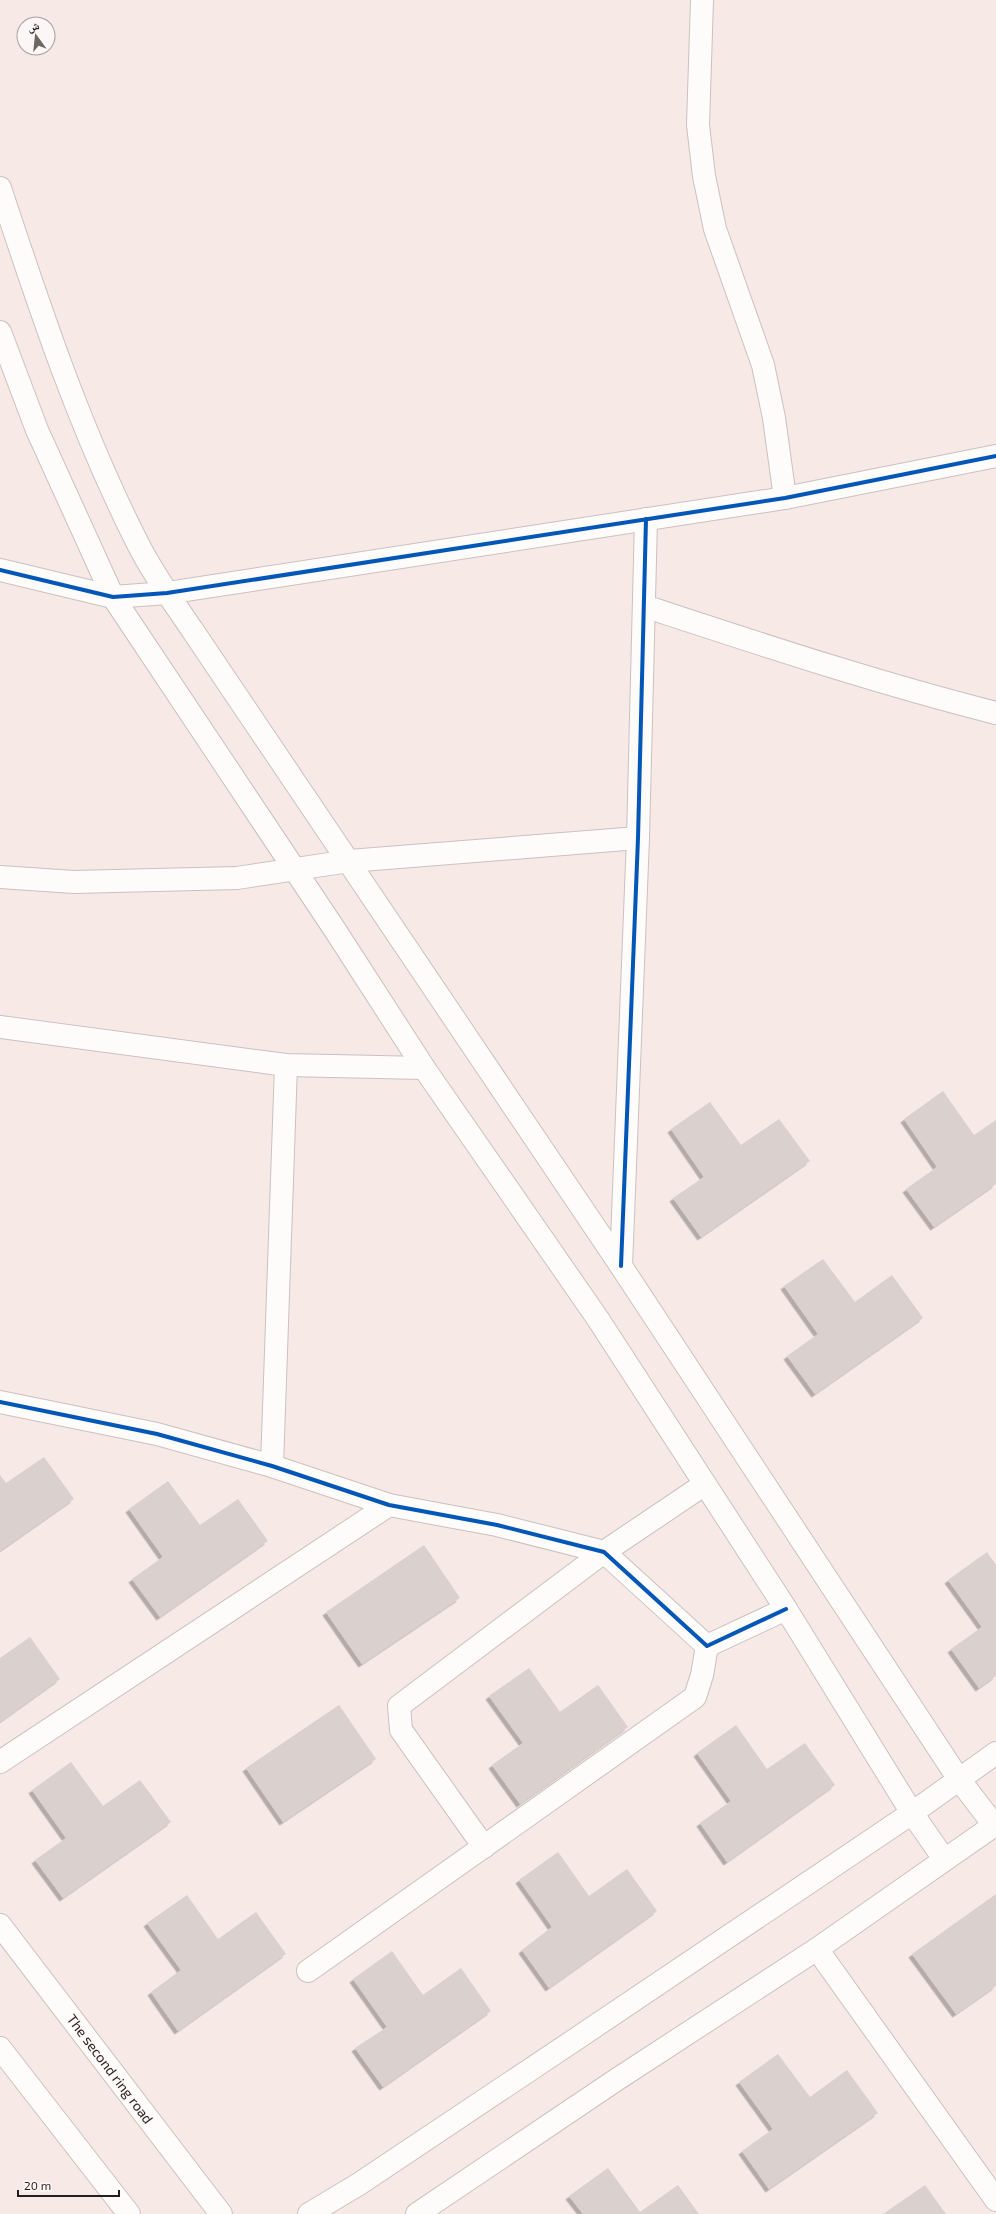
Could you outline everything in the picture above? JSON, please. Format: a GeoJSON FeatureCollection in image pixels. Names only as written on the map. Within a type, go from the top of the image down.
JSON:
{"type":"FeatureCollection","features":[{"type":"Feature","properties":{"kind":"street"},"geometry":{"type":"LineString","coordinates":[[702,0],[698,125],[704,176],[715,229],[764,365],[774,418],[785,498]]}},
{"type":"Feature","properties":{"kind":"street"},"geometry":{"type":"LineString","coordinates":[[0,188],[57,356],[102,470],[139,546],[167,593],[621,1266],[958,1778],[995,1825],[944,1859],[817,1949],[616,2080],[417,2214]]}},
{"type":"Feature","properties":{"kind":"street"},"geometry":{"type":"LineString","coordinates":[[0,332],[37,430],[113,597],[335,930],[424,1068],[598,1318],[786,1609],[912,1813],[944,1859]]}},
{"type":"Feature","properties":{"kind":"street"},"geometry":{"type":"LineString","coordinates":[[0,570],[113,597],[167,593],[785,498],[996,456]]}},
{"type":"Feature","properties":{"kind":"street"},"geometry":{"type":"LineString","coordinates":[[621,1266],[638,838],[646,519]]}},
{"type":"Feature","properties":{"kind":"street"},"geometry":{"type":"LineString","coordinates":[[644,606],[933,697],[996,713]]}},
{"type":"Feature","properties":{"kind":"street"},"geometry":{"type":"LineString","coordinates":[[0,877],[74,882],[238,878],[349,861],[638,838]]}},
{"type":"Feature","properties":{"kind":"street"},"geometry":{"type":"LineString","coordinates":[[0,1027],[286,1065],[424,1068]]}},
{"type":"Feature","properties":{"kind":"street"},"geometry":{"type":"LineString","coordinates":[[272,1466],[286,1065]]}},
{"type":"Feature","properties":{"kind":"street"},"geometry":{"type":"LineString","coordinates":[[0,1402],[157,1434],[272,1466],[389,1505],[497,1525],[604,1552],[707,1646]]}},
{"type":"Feature","properties":{"kind":"street"},"geometry":{"type":"LineString","coordinates":[[484,1847],[401,1730],[399,1706],[604,1552],[705,1484]]}},
{"type":"Feature","properties":{"kind":"street"},"geometry":{"type":"LineString","coordinates":[[0,1762],[389,1505]]}},
{"type":"Feature","properties":{"kind":"street"},"geometry":{"type":"LineString","coordinates":[[707,1646],[786,1609]]}},
{"type":"Feature","properties":{"kind":"street"},"geometry":{"type":"LineString","coordinates":[[308,1970],[695,1697],[702,1674],[707,1646]]}},
{"type":"Feature","properties":{"kind":"street"},"geometry":{"type":"LineString","coordinates":[[309,2214],[365,2180],[912,1813],[958,1778],[996,1753]]}},
{"type":"Feature","properties":{"kind":"street","name":"The second ring road"},"geometry":{"type":"LineString","coordinates":[[0,1924],[221,2214]]}},
{"type":"Feature","properties":{"kind":"street"},"geometry":{"type":"LineString","coordinates":[[817,1949],[996,2200]]}},
{"type":"Feature","properties":{"kind":"street"},"geometry":{"type":"LineString","coordinates":[[0,2048],[129,2214]]}},
{"type":"Feature","properties":{"kind":"building"},"geometry":{"type":"Polygon","coordinates":[[[943,1091],[974,1135],[996,1120],[996,1184],[934,1227],[906,1189],[937,1167],[904,1119],[943,1091]]]}},
{"type":"Feature","properties":{"kind":"building"},"geometry":{"type":"Polygon","coordinates":[[[710,1102],[741,1145],[779,1119],[810,1161],[701,1237],[673,1198],[704,1177],[671,1129],[710,1102]]]}},
{"type":"Feature","properties":{"kind":"building"},"geometry":{"type":"Polygon","coordinates":[[[823,1259],[855,1302],[892,1275],[923,1318],[815,1394],[787,1356],[818,1334],[784,1286],[823,1259]]]}},
{"type":"Feature","properties":{"kind":"building"},"geometry":{"type":"Polygon","coordinates":[[[44,1457],[74,1499],[0,1551],[0,1475],[6,1483],[44,1457]]]}},
{"type":"Feature","properties":{"kind":"building"},"geometry":{"type":"Polygon","coordinates":[[[168,1481],[200,1525],[238,1499],[268,1541],[160,1617],[132,1579],[163,1557],[129,1509],[168,1481]]]}},
{"type":"Feature","properties":{"kind":"building"},"geometry":{"type":"Polygon","coordinates":[[[424,1545],[460,1598],[362,1664],[326,1612],[424,1545]]]}},
{"type":"Feature","properties":{"kind":"building"},"geometry":{"type":"Polygon","coordinates":[[[987,1552],[996,1565],[996,1676],[979,1688],[951,1649],[982,1627],[948,1580],[987,1552]]]}},
{"type":"Feature","properties":{"kind":"building"},"geometry":{"type":"Polygon","coordinates":[[[30,1637],[60,1679],[0,1722],[0,1658],[30,1637]]]}},
{"type":"Feature","properties":{"kind":"building"},"geometry":{"type":"Polygon","coordinates":[[[529,1668],[560,1712],[598,1685],[628,1727],[520,1804],[492,1765],[523,1743],[489,1696],[529,1668]]]}},
{"type":"Feature","properties":{"kind":"building"},"geometry":{"type":"Polygon","coordinates":[[[339,1705],[376,1759],[283,1822],[246,1768],[339,1705]]]}},
{"type":"Feature","properties":{"kind":"building"},"geometry":{"type":"Polygon","coordinates":[[[736,1725],[767,1769],[805,1743],[835,1785],[727,1862],[700,1823],[731,1801],[697,1753],[736,1725]]]}},
{"type":"Feature","properties":{"kind":"building"},"geometry":{"type":"Polygon","coordinates":[[[71,1762],[103,1806],[140,1780],[171,1822],[63,1898],[35,1860],[66,1838],[32,1790],[71,1762]]]}},
{"type":"Feature","properties":{"kind":"building"},"geometry":{"type":"Polygon","coordinates":[[[558,1852],[589,1896],[627,1869],[657,1911],[549,1988],[522,1950],[552,1927],[519,1880],[558,1852]]]}},
{"type":"Feature","properties":{"kind":"building"},"geometry":{"type":"Polygon","coordinates":[[[996,1894],[996,1986],[956,2014],[912,1954],[996,1894]]]}},
{"type":"Feature","properties":{"kind":"building"},"geometry":{"type":"Polygon","coordinates":[[[187,1895],[218,1939],[256,1912],[286,1954],[178,2031],[151,1992],[181,1970],[147,1923],[187,1895]]]}},
{"type":"Feature","properties":{"kind":"building"},"geometry":{"type":"Polygon","coordinates":[[[392,1951],[423,1995],[461,1968],[491,2011],[383,2087],[355,2048],[387,2027],[353,1979],[392,1951]]]}},
{"type":"Feature","properties":{"kind":"building"},"geometry":{"type":"Polygon","coordinates":[[[778,2054],[810,2097],[847,2070],[878,2113],[769,2189],[742,2151],[773,2129],[739,2082],[778,2054]]]}},
{"type":"Feature","properties":{"kind":"building"},"geometry":{"type":"Polygon","coordinates":[[[608,2168],[640,2212],[678,2185],[699,2214],[583,2214],[569,2196],[608,2168]]]}},
{"type":"Feature","properties":{"kind":"building"},"geometry":{"type":"Polygon","coordinates":[[[925,2185],[946,2214],[883,2214],[925,2185]]]}},
{"type":"Feature","properties":{"kind":"cycle path"},"geometry":{"type":"LineString","coordinates":[[0,570],[113,597],[167,593],[785,498],[996,456]]}},
{"type":"Feature","properties":{"kind":"cycle path"},"geometry":{"type":"LineString","coordinates":[[621,1266],[638,838],[646,519]]}},
{"type":"Feature","properties":{"kind":"cycle path"},"geometry":{"type":"LineString","coordinates":[[0,1402],[157,1434],[272,1466],[389,1505],[497,1525],[604,1552],[707,1646],[786,1609]]}}]}
